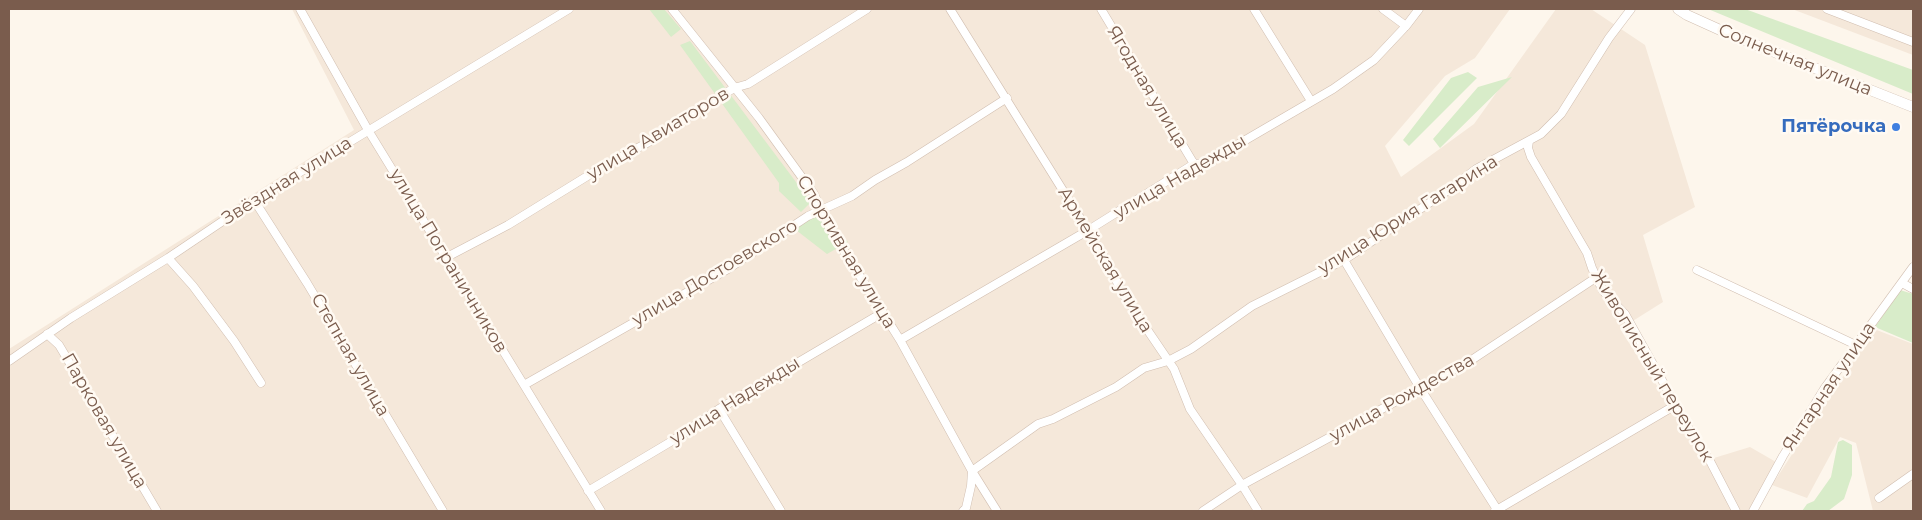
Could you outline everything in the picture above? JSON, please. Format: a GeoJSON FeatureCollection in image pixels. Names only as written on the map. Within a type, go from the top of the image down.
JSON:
{"type":"FeatureCollection","features":[{"type":"Feature","properties":{"kind":"street","name":"улица Пограничников"},"geometry":{"type":"LineString","coordinates":[[300,9],[368,130],[601,511]]}},
{"type":"Feature","properties":{"kind":"street","name":"Звёздная улица"},"geometry":{"type":"LineString","coordinates":[[9,361],[47,334],[168,258],[254,200],[569,9]]}},
{"type":"Feature","properties":{"kind":"street","name":"Спортивная улица"},"geometry":{"type":"LineString","coordinates":[[672,9],[765,125],[814,194],[829,226],[900,340],[972,471],[997,511]]}},
{"type":"Feature","properties":{"kind":"street","name":"улица Авиаторов"},"geometry":{"type":"LineString","coordinates":[[447,258],[508,225],[602,167],[647,143],[734,88],[748,84],[867,9]]}},
{"type":"Feature","properties":{"kind":"street","name":"Армейская улица"},"geometry":{"type":"LineString","coordinates":[[950,9],[1007,98],[1087,231],[1106,258],[1124,294],[1174,369],[1190,408],[1258,511]]}},
{"type":"Feature","properties":{"kind":"street","name":"Ягодная улица"},"geometry":{"type":"LineString","coordinates":[[1101,9],[1194,164]]}},
{"type":"Feature","properties":{"kind":"street"},"geometry":{"type":"LineString","coordinates":[[1254,9],[1311,101]]}},
{"type":"Feature","properties":{"kind":"street"},"geometry":{"type":"LineString","coordinates":[[1383,9],[1406,26]]}},
{"type":"Feature","properties":{"kind":"street","name":"улица Надежды"},"geometry":{"type":"LineString","coordinates":[[900,340],[1087,231],[1194,164],[1206,163],[1333,89],[1374,60],[1419,9]]}},
{"type":"Feature","properties":{"kind":"street","name":"улица Юрия Гагарина"},"geometry":{"type":"LineString","coordinates":[[972,471],[1038,424],[1053,419],[1116,387],[1144,368],[1168,361],[1191,349],[1252,306],[1344,260],[1450,189],[1476,169],[1541,134],[1561,114],[1609,38],[1631,9]]}},
{"type":"Feature","properties":{"kind":"street","name":"Солнечная улица"},"geometry":{"type":"LineString","coordinates":[[1678,9],[1729,34],[1913,107]]}},
{"type":"Feature","properties":{"kind":"street"},"geometry":{"type":"LineString","coordinates":[[1828,9],[1913,42]]}},
{"type":"Feature","properties":{"kind":"street","name":"улица Достоевского"},"geometry":{"type":"LineString","coordinates":[[524,385],[728,269],[808,216],[852,196],[1007,98]]}},
{"type":"Feature","properties":{"kind":"street","name":"Живописный переулок"},"geometry":{"type":"LineString","coordinates":[[1529,141],[1528,148],[1531,157],[1587,253],[1603,291],[1625,314],[1664,384],[1674,406],[1710,461],[1736,511]]}},
{"type":"Feature","properties":{"kind":"street","name":"Степная улица"},"geometry":{"type":"LineString","coordinates":[[254,200],[308,283],[443,511]]}},
{"type":"Feature","properties":{"kind":"street"},"geometry":{"type":"LineString","coordinates":[[168,258],[193,286],[234,341],[261,382]]}},
{"type":"Feature","properties":{"kind":"street"},"geometry":{"type":"LineString","coordinates":[[1344,260],[1420,388],[1497,511],[1674,406]]}},
{"type":"Feature","properties":{"kind":"street","name":"Янтарная улица"},"geometry":{"type":"LineString","coordinates":[[1753,511],[1783,456],[1824,389],[1913,268]]}},
{"type":"Feature","properties":{"kind":"street"},"geometry":{"type":"LineString","coordinates":[[1698,270],[1856,345]]}},
{"type":"Feature","properties":{"kind":"street","name":"улица Рождества"},"geometry":{"type":"LineString","coordinates":[[1203,511],[1242,485],[1470,361],[1597,277]]}},
{"type":"Feature","properties":{"kind":"street"},"geometry":{"type":"LineString","coordinates":[[1902,283],[1913,289]]}},
{"type":"Feature","properties":{"kind":"street","name":"улица Надежды"},"geometry":{"type":"LineString","coordinates":[[588,491],[719,409],[882,313]]}},
{"type":"Feature","properties":{"kind":"street","name":"Парковая улица"},"geometry":{"type":"LineString","coordinates":[[47,334],[60,345],[157,511]]}},
{"type":"Feature","properties":{"kind":"street"},"geometry":{"type":"LineString","coordinates":[[719,409],[781,511]]}},
{"type":"Feature","properties":{"kind":"street"},"geometry":{"type":"LineString","coordinates":[[963,511],[966,508],[971,486],[972,471]]}},
{"type":"Feature","properties":{"kind":"street"},"geometry":{"type":"LineString","coordinates":[[1879,498],[1913,474]]}},
{"type":"Feature","properties":{"kind":"shaded area"},"geometry":{"type":"Polygon","coordinates":[[[292,9],[1510,9],[1475,58],[1445,76],[1385,146],[1401,177],[1474,124],[1556,9],[1591,9],[1645,45],[1695,207],[1643,235],[1663,302],[1620,329],[1693,441],[1714,458],[1750,447],[1776,462],[1750,511],[9,511],[9,349],[354,130],[292,9]]]}},
{"type":"Feature","properties":{"kind":"shaded area"},"geometry":{"type":"Polygon","coordinates":[[[1792,9],[1913,9],[1913,55],[1792,9]]]}},
{"type":"Feature","properties":{"kind":"shaded area"},"geometry":{"type":"Polygon","coordinates":[[[1874,329],[1913,344],[1913,511],[1873,511],[1856,443],[1840,437],[1807,498],[1772,485],[1874,329]]]}},
{"type":"Feature","properties":{"kind":"green space"},"geometry":{"type":"Polygon","coordinates":[[[649,9],[664,9],[681,29],[671,37],[649,9]]]}},
{"type":"Feature","properties":{"kind":"green space"},"geometry":{"type":"Polygon","coordinates":[[[1708,9],[1745,9],[1913,70],[1913,94],[1708,9]]]}},
{"type":"Feature","properties":{"kind":"green space"},"geometry":{"type":"Polygon","coordinates":[[[690,41],[811,202],[801,212],[779,191],[779,183],[680,45],[690,41]]]}},
{"type":"Feature","properties":{"kind":"green space"},"geometry":{"type":"Polygon","coordinates":[[[1468,72],[1477,78],[1409,146],[1403,140],[1451,78],[1468,72]]]}},
{"type":"Feature","properties":{"kind":"green space"},"geometry":{"type":"Polygon","coordinates":[[[1512,77],[1440,148],[1433,139],[1478,87],[1512,77]]]}},
{"type":"Feature","properties":{"kind":"green space"},"geometry":{"type":"Polygon","coordinates":[[[823,214],[848,242],[827,254],[796,230],[797,222],[823,214]]]}},
{"type":"Feature","properties":{"kind":"green space"},"geometry":{"type":"Polygon","coordinates":[[[1900,290],[1913,294],[1913,343],[1875,327],[1900,290]]]}},
{"type":"Feature","properties":{"kind":"green space"},"geometry":{"type":"Polygon","coordinates":[[[1843,440],[1852,445],[1852,475],[1844,499],[1828,511],[1802,511],[1807,504],[1814,501],[1831,477],[1838,442],[1843,440]]]}},
{"type":"Feature","properties":{"kind":"place","name":"Пятёрочка"},"geometry":{"type":"Point","coordinates":[1896,127]}}]}
